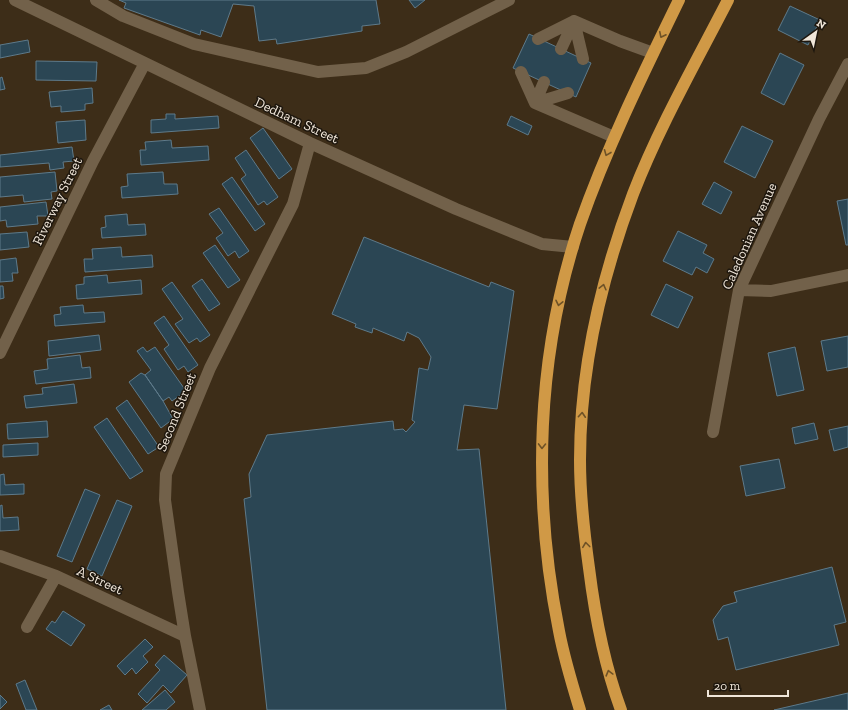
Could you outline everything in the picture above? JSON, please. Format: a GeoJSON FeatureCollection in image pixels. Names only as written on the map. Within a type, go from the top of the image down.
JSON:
{"type":"FeatureCollection","features":[{"type":"Feature","properties":{"kind":"highway"},"geometry":{"type":"LineString","coordinates":[[580,710],[559,632],[551,586],[546,540],[541,459],[543,412],[550,348],[567,267],[593,189],[614,137],[679,0]]}},
{"type":"Feature","properties":{"kind":"highway"},"geometry":{"type":"LineString","coordinates":[[621,710],[604,651],[593,600],[583,518],[581,440],[588,365],[604,286],[617,240],[634,192],[673,105],[728,0]]}},
{"type":"Feature","properties":{"kind":"street","name":"Dedham Street"},"geometry":{"type":"LineString","coordinates":[[16,0],[310,143],[456,209],[542,244],[573,247]]}},
{"type":"Feature","properties":{"kind":"street"},"geometry":{"type":"LineString","coordinates":[[96,0],[124,16],[194,44],[318,72],[366,68],[406,52],[509,0]]}},
{"type":"Feature","properties":{"kind":"street"},"geometry":{"type":"LineString","coordinates":[[574,21],[620,41],[653,53]]}},
{"type":"Feature","properties":{"kind":"street"},"geometry":{"type":"LineString","coordinates":[[538,39],[574,21]]}},
{"type":"Feature","properties":{"kind":"street"},"geometry":{"type":"LineString","coordinates":[[560,49],[574,21]]}},
{"type":"Feature","properties":{"kind":"street"},"geometry":{"type":"LineString","coordinates":[[574,21],[583,59]]}},
{"type":"Feature","properties":{"kind":"street","name":"Riverway Street"},"geometry":{"type":"LineString","coordinates":[[0,353],[93,161],[144,63]]}},
{"type":"Feature","properties":{"kind":"street","name":"Caledonian Avenue"},"geometry":{"type":"LineString","coordinates":[[713,432],[739,290],[819,119],[848,64]]}},
{"type":"Feature","properties":{"kind":"street"},"geometry":{"type":"LineString","coordinates":[[521,72],[535,103],[614,137]]}},
{"type":"Feature","properties":{"kind":"street"},"geometry":{"type":"LineString","coordinates":[[535,103],[544,82]]}},
{"type":"Feature","properties":{"kind":"street"},"geometry":{"type":"LineString","coordinates":[[535,103],[568,93]]}},
{"type":"Feature","properties":{"kind":"street","name":"Second Street"},"geometry":{"type":"LineString","coordinates":[[200,710],[185,636],[165,500],[166,474],[210,368],[293,204],[310,143]]}},
{"type":"Feature","properties":{"kind":"street"},"geometry":{"type":"LineString","coordinates":[[739,290],[771,291],[848,275]]}},
{"type":"Feature","properties":{"kind":"street","name":"A Street"},"geometry":{"type":"LineString","coordinates":[[0,556],[56,576],[185,636]]}},
{"type":"Feature","properties":{"kind":"street"},"geometry":{"type":"LineString","coordinates":[[27,627],[56,576]]}},
{"type":"Feature","properties":{"kind":"building"},"geometry":{"type":"Polygon","coordinates":[[[119,0],[376,0],[380,24],[362,26],[362,31],[277,44],[276,39],[259,41],[254,6],[233,4],[221,37],[201,30],[200,35],[124,8],[126,3],[119,0]]]}},
{"type":"Feature","properties":{"kind":"building"},"geometry":{"type":"Polygon","coordinates":[[[409,0],[425,0],[415,8],[409,0]]]}},
{"type":"Feature","properties":{"kind":"building"},"geometry":{"type":"Polygon","coordinates":[[[790,6],[820,20],[808,45],[778,30],[790,6]]]}},
{"type":"Feature","properties":{"kind":"building"},"geometry":{"type":"Polygon","coordinates":[[[529,34],[591,63],[576,97],[513,68],[529,34]]]}},
{"type":"Feature","properties":{"kind":"building"},"geometry":{"type":"Polygon","coordinates":[[[28,40],[30,52],[0,58],[0,45],[28,40]]]}},
{"type":"Feature","properties":{"kind":"building"},"geometry":{"type":"Polygon","coordinates":[[[780,53],[804,65],[784,105],[761,93],[780,53]]]}},
{"type":"Feature","properties":{"kind":"building"},"geometry":{"type":"Polygon","coordinates":[[[36,61],[97,62],[96,81],[36,80],[36,61]]]}},
{"type":"Feature","properties":{"kind":"building"},"geometry":{"type":"Polygon","coordinates":[[[2,77],[5,89],[0,90],[0,78],[2,77]]]}},
{"type":"Feature","properties":{"kind":"building"},"geometry":{"type":"Polygon","coordinates":[[[92,88],[93,103],[85,104],[85,110],[61,112],[61,106],[51,107],[49,92],[92,88]]]}},
{"type":"Feature","properties":{"kind":"building"},"geometry":{"type":"Polygon","coordinates":[[[166,114],[175,114],[175,119],[218,116],[219,128],[151,133],[151,120],[166,119],[166,114]]]}},
{"type":"Feature","properties":{"kind":"building"},"geometry":{"type":"Polygon","coordinates":[[[511,116],[532,126],[528,135],[507,125],[511,116]]]}},
{"type":"Feature","properties":{"kind":"building"},"geometry":{"type":"Polygon","coordinates":[[[85,120],[86,140],[58,143],[56,122],[85,120]]]}},
{"type":"Feature","properties":{"kind":"building"},"geometry":{"type":"Polygon","coordinates":[[[742,126],[773,141],[755,178],[724,162],[742,126]]]}},
{"type":"Feature","properties":{"kind":"building"},"geometry":{"type":"Polygon","coordinates":[[[263,128],[292,169],[279,179],[250,138],[263,128]]]}},
{"type":"Feature","properties":{"kind":"building"},"geometry":{"type":"Polygon","coordinates":[[[171,140],[172,148],[208,146],[209,160],[141,165],[140,150],[146,150],[145,142],[171,140]]]}},
{"type":"Feature","properties":{"kind":"building"},"geometry":{"type":"Polygon","coordinates":[[[72,147],[74,161],[63,162],[64,168],[50,170],[49,163],[0,167],[0,155],[72,147]]]}},
{"type":"Feature","properties":{"kind":"building"},"geometry":{"type":"Polygon","coordinates":[[[246,150],[278,197],[267,205],[264,201],[258,205],[241,179],[246,175],[235,158],[246,150]]]}},
{"type":"Feature","properties":{"kind":"building"},"geometry":{"type":"Polygon","coordinates":[[[55,172],[57,191],[51,192],[52,199],[24,202],[23,195],[0,197],[0,177],[55,172]]]}},
{"type":"Feature","properties":{"kind":"building"},"geometry":{"type":"Polygon","coordinates":[[[163,172],[164,184],[177,184],[178,194],[122,198],[121,187],[128,186],[127,174],[163,172]]]}},
{"type":"Feature","properties":{"kind":"building"},"geometry":{"type":"Polygon","coordinates":[[[232,177],[265,224],[255,231],[222,184],[232,177]]]}},
{"type":"Feature","properties":{"kind":"building"},"geometry":{"type":"Polygon","coordinates":[[[714,182],[732,192],[721,214],[702,204],[714,182]]]}},
{"type":"Feature","properties":{"kind":"building"},"geometry":{"type":"Polygon","coordinates":[[[848,199],[848,245],[846,245],[837,201],[848,199]]]}},
{"type":"Feature","properties":{"kind":"building"},"geometry":{"type":"Polygon","coordinates":[[[46,202],[48,216],[37,216],[38,224],[7,227],[6,220],[0,221],[0,207],[46,202]]]}},
{"type":"Feature","properties":{"kind":"building"},"geometry":{"type":"Polygon","coordinates":[[[219,208],[249,251],[239,258],[235,251],[228,256],[216,238],[223,233],[209,214],[219,208]]]}},
{"type":"Feature","properties":{"kind":"building"},"geometry":{"type":"Polygon","coordinates":[[[127,214],[128,225],[145,224],[146,235],[102,238],[101,228],[106,227],[105,216],[127,214]]]}},
{"type":"Feature","properties":{"kind":"building"},"geometry":{"type":"Polygon","coordinates":[[[678,231],[707,245],[703,253],[714,259],[707,273],[696,267],[692,275],[663,261],[678,231]]]}},
{"type":"Feature","properties":{"kind":"building"},"geometry":{"type":"Polygon","coordinates":[[[27,232],[29,247],[0,250],[0,234],[27,232]]]}},
{"type":"Feature","properties":{"kind":"building"},"geometry":{"type":"Polygon","coordinates":[[[364,237],[489,287],[491,282],[514,291],[497,409],[464,405],[457,450],[479,449],[506,710],[267,710],[244,499],[251,497],[249,474],[267,435],[393,421],[394,430],[403,429],[406,432],[415,422],[412,420],[419,368],[428,370],[431,357],[419,338],[407,332],[404,341],[373,328],[372,333],[355,327],[356,324],[332,314],[364,237]]]}},
{"type":"Feature","properties":{"kind":"building"},"geometry":{"type":"Polygon","coordinates":[[[215,245],[240,280],[228,288],[203,253],[215,245]]]}},
{"type":"Feature","properties":{"kind":"building"},"geometry":{"type":"Polygon","coordinates":[[[121,247],[122,257],[152,255],[153,267],[85,272],[84,259],[93,259],[92,249],[121,247]]]}},
{"type":"Feature","properties":{"kind":"building"},"geometry":{"type":"Polygon","coordinates":[[[16,258],[18,273],[12,273],[13,281],[0,282],[0,260],[16,258]]]}},
{"type":"Feature","properties":{"kind":"building"},"geometry":{"type":"Polygon","coordinates":[[[107,275],[108,283],[141,280],[142,294],[77,299],[76,285],[84,284],[84,277],[107,275]]]}},
{"type":"Feature","properties":{"kind":"building"},"geometry":{"type":"Polygon","coordinates":[[[202,279],[220,304],[209,311],[192,286],[202,279]]]}},
{"type":"Feature","properties":{"kind":"building"},"geometry":{"type":"Polygon","coordinates":[[[172,282],[210,335],[200,342],[197,338],[189,343],[175,324],[183,319],[162,289],[172,282]]]}},
{"type":"Feature","properties":{"kind":"building"},"geometry":{"type":"Polygon","coordinates":[[[666,284],[693,297],[678,328],[651,315],[666,284]]]}},
{"type":"Feature","properties":{"kind":"building"},"geometry":{"type":"Polygon","coordinates":[[[0,286],[3,286],[4,298],[0,299],[0,286]]]}},
{"type":"Feature","properties":{"kind":"building"},"geometry":{"type":"Polygon","coordinates":[[[83,305],[84,313],[104,312],[105,322],[55,326],[54,315],[61,314],[60,307],[83,305]]]}},
{"type":"Feature","properties":{"kind":"building"},"geometry":{"type":"Polygon","coordinates":[[[164,316],[198,365],[188,372],[184,366],[178,370],[164,349],[169,345],[154,323],[164,316]]]}},
{"type":"Feature","properties":{"kind":"building"},"geometry":{"type":"Polygon","coordinates":[[[99,335],[101,350],[49,356],[48,341],[99,335]]]}},
{"type":"Feature","properties":{"kind":"building"},"geometry":{"type":"Polygon","coordinates":[[[848,336],[848,367],[827,371],[821,341],[848,336]]]}},
{"type":"Feature","properties":{"kind":"building"},"geometry":{"type":"Polygon","coordinates":[[[143,347],[147,352],[155,347],[186,391],[172,401],[169,397],[163,401],[145,375],[151,370],[137,351],[143,347]]]}},
{"type":"Feature","properties":{"kind":"building"},"geometry":{"type":"Polygon","coordinates":[[[795,347],[804,390],[777,396],[768,353],[795,347]]]}},
{"type":"Feature","properties":{"kind":"building"},"geometry":{"type":"Polygon","coordinates":[[[80,355],[82,368],[90,367],[91,378],[36,384],[34,371],[48,369],[47,359],[80,355]]]}},
{"type":"Feature","properties":{"kind":"building"},"geometry":{"type":"Polygon","coordinates":[[[141,373],[145,375],[163,401],[173,419],[161,428],[129,382],[141,373]]]}},
{"type":"Feature","properties":{"kind":"building"},"geometry":{"type":"Polygon","coordinates":[[[74,384],[77,403],[26,408],[24,396],[43,394],[42,388],[74,384]]]}},
{"type":"Feature","properties":{"kind":"building"},"geometry":{"type":"Polygon","coordinates":[[[127,400],[159,447],[148,454],[116,408],[127,400]]]}},
{"type":"Feature","properties":{"kind":"building"},"geometry":{"type":"Polygon","coordinates":[[[107,418],[143,471],[130,479],[94,427],[107,418]]]}},
{"type":"Feature","properties":{"kind":"building"},"geometry":{"type":"Polygon","coordinates":[[[47,421],[48,437],[8,439],[7,424],[47,421]]]}},
{"type":"Feature","properties":{"kind":"building"},"geometry":{"type":"Polygon","coordinates":[[[814,423],[818,439],[795,444],[792,428],[814,423]]]}},
{"type":"Feature","properties":{"kind":"building"},"geometry":{"type":"Polygon","coordinates":[[[848,426],[848,447],[834,451],[829,430],[848,426]]]}},
{"type":"Feature","properties":{"kind":"building"},"geometry":{"type":"Polygon","coordinates":[[[38,443],[38,455],[3,457],[3,445],[38,443]]]}},
{"type":"Feature","properties":{"kind":"building"},"geometry":{"type":"Polygon","coordinates":[[[779,459],[785,488],[746,496],[740,466],[779,459]]]}},
{"type":"Feature","properties":{"kind":"building"},"geometry":{"type":"Polygon","coordinates":[[[4,474],[5,485],[24,484],[24,494],[0,495],[0,475],[4,474]]]}},
{"type":"Feature","properties":{"kind":"building"},"geometry":{"type":"Polygon","coordinates":[[[85,489],[100,495],[72,562],[57,556],[85,489]]]}},
{"type":"Feature","properties":{"kind":"building"},"geometry":{"type":"Polygon","coordinates":[[[117,500],[132,506],[102,576],[87,569],[117,500]]]}},
{"type":"Feature","properties":{"kind":"building"},"geometry":{"type":"Polygon","coordinates":[[[2,505],[3,518],[18,517],[19,530],[0,531],[0,506],[2,505]]]}},
{"type":"Feature","properties":{"kind":"building"},"geometry":{"type":"Polygon","coordinates":[[[832,567],[846,622],[834,625],[839,645],[736,670],[728,637],[718,640],[713,620],[723,606],[737,602],[734,592],[832,567]]]}},
{"type":"Feature","properties":{"kind":"building"},"geometry":{"type":"Polygon","coordinates":[[[63,611],[85,625],[71,646],[46,629],[52,621],[55,623],[63,611]]]}},
{"type":"Feature","properties":{"kind":"building"},"geometry":{"type":"Polygon","coordinates":[[[145,639],[153,647],[143,656],[148,662],[136,674],[132,668],[125,675],[117,666],[145,639]]]}},
{"type":"Feature","properties":{"kind":"building"},"geometry":{"type":"Polygon","coordinates":[[[164,655],[187,675],[171,693],[163,685],[147,703],[138,694],[160,670],[155,665],[164,655]]]}},
{"type":"Feature","properties":{"kind":"building"},"geometry":{"type":"Polygon","coordinates":[[[25,680],[37,710],[26,710],[16,684],[25,680]]]}},
{"type":"Feature","properties":{"kind":"building"},"geometry":{"type":"Polygon","coordinates":[[[165,690],[175,702],[166,710],[142,710],[165,690]]]}},
{"type":"Feature","properties":{"kind":"building"},"geometry":{"type":"Polygon","coordinates":[[[848,693],[848,710],[774,710],[848,693]]]}},
{"type":"Feature","properties":{"kind":"building"},"geometry":{"type":"Polygon","coordinates":[[[0,695],[7,702],[0,709],[0,695]]]}},
{"type":"Feature","properties":{"kind":"building"},"geometry":{"type":"Polygon","coordinates":[[[109,705],[112,710],[100,710],[109,705]]]}}]}
